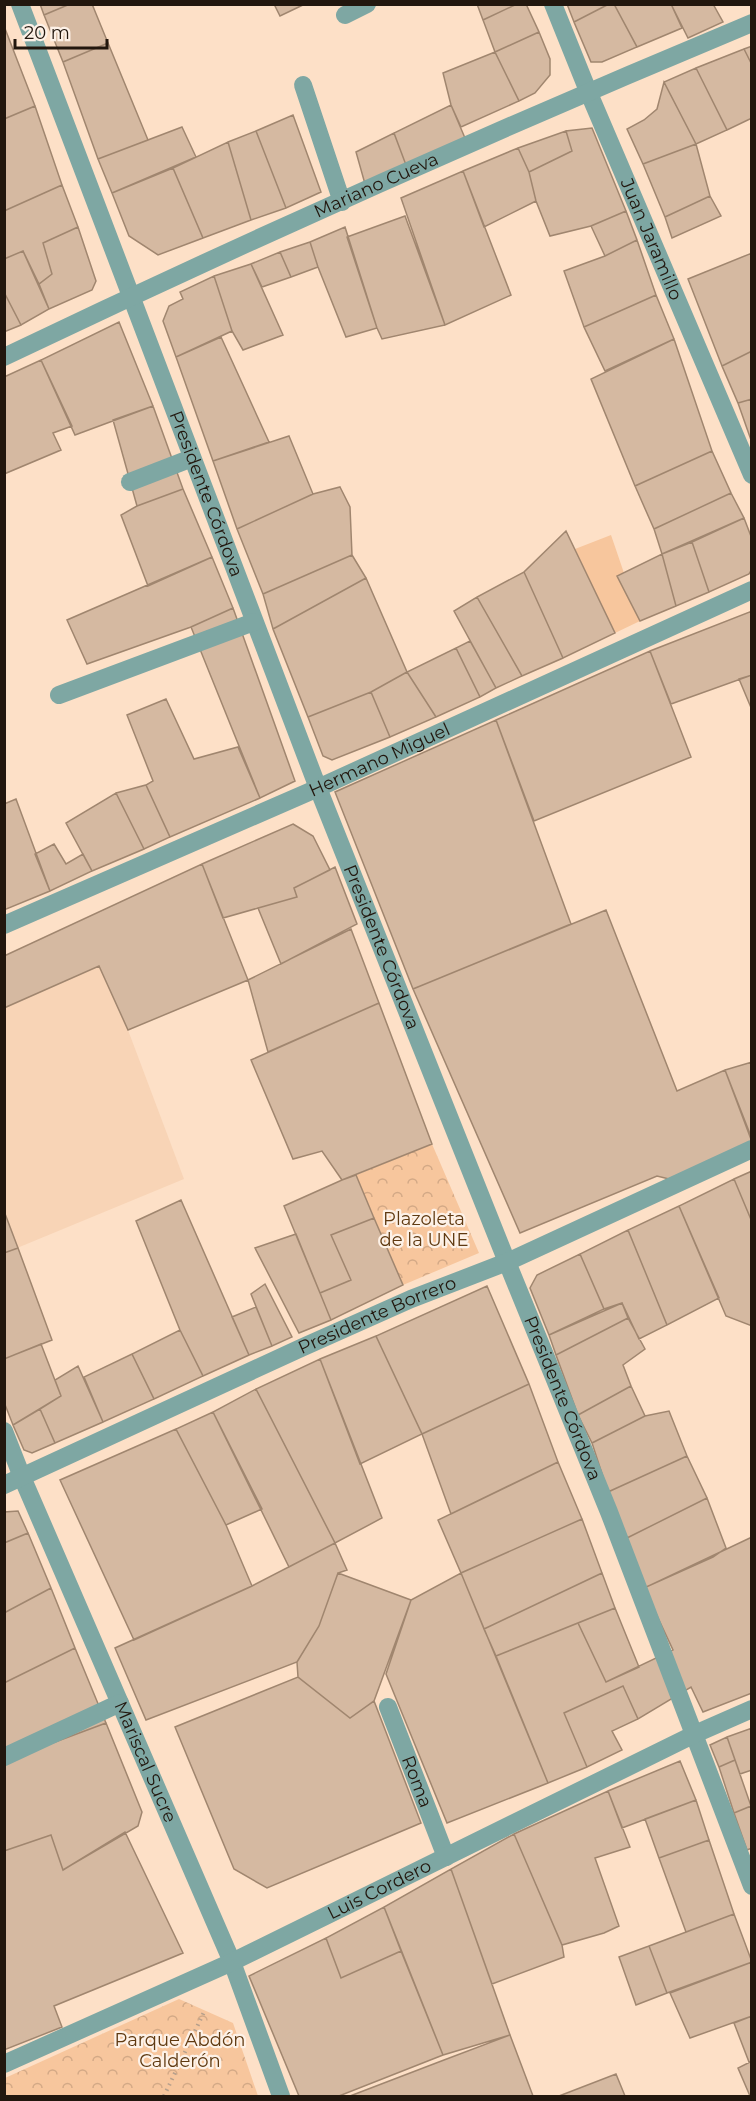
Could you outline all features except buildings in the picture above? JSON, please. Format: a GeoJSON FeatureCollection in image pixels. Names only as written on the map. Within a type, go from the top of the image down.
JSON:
{"type":"FeatureCollection","features":[{"type":"Feature","properties":{"kind":"street","name":"Presidente Córdova"},"geometry":{"type":"LineString","coordinates":[[20,4],[318,788],[609,1512],[752,1886]]}},
{"type":"Feature","properties":{"kind":"street"},"geometry":{"type":"LineString","coordinates":[[345,15],[367,4]]}},
{"type":"Feature","properties":{"kind":"street","name":"Juan Jaramillo"},"geometry":{"type":"LineString","coordinates":[[553,4],[752,475]]}},
{"type":"Feature","properties":{"kind":"street","name":"Mariano Cueva"},"geometry":{"type":"LineString","coordinates":[[4,357],[130,297],[588,91],[752,23]]}},
{"type":"Feature","properties":{"kind":"street"},"geometry":{"type":"LineString","coordinates":[[303,85],[342,202]]}},
{"type":"Feature","properties":{"kind":"street"},"geometry":{"type":"LineString","coordinates":[[130,482],[192,458]]}},
{"type":"Feature","properties":{"kind":"street","name":"Hermano Miguel"},"geometry":{"type":"LineString","coordinates":[[4,925],[318,788],[752,590]]}},
{"type":"Feature","properties":{"kind":"street"},"geometry":{"type":"LineString","coordinates":[[59,695],[254,622]]}},
{"type":"Feature","properties":{"kind":"street","name":"Presidente Borrero"},"geometry":{"type":"LineString","coordinates":[[4,1485],[411,1299],[507,1262],[752,1149]]}},
{"type":"Feature","properties":{"kind":"street","name":"Mariscal Sucre"},"geometry":{"type":"LineString","coordinates":[[4,1431],[232,1962],[281,2097]]}},
{"type":"Feature","properties":{"kind":"street"},"geometry":{"type":"LineString","coordinates":[[4,1757],[120,1703]]}},
{"type":"Feature","properties":{"kind":"street","name":"Roma"},"geometry":{"type":"LineString","coordinates":[[387,1707],[446,1857]]}},
{"type":"Feature","properties":{"kind":"street","name":"Luis Cordero"},"geometry":{"type":"LineString","coordinates":[[4,2064],[232,1962],[695,1734],[752,1709]]}},
{"type":"Feature","properties":{"kind":"path"},"geometry":{"type":"LineString","coordinates":[[164,2097],[205,2010]]}},
{"type":"Feature","properties":{"kind":"shaded area"},"geometry":{"type":"Polygon","coordinates":[[[202,864],[248,980],[128,1030],[184,1179],[5,1253],[4,956],[202,864]]]}},
{"type":"Feature","properties":{"kind":"green space"},"geometry":{"type":"Polygon","coordinates":[[[611,535],[624,573],[617,576],[640,621],[615,633],[575,549],[611,535]]]}},
{"type":"Feature","properties":{"kind":"green space","name":"Plazoleta de la UNE"},"geometry":{"type":"Polygon","coordinates":[[[432,1144],[479,1253],[403,1285],[356,1175],[432,1144]]]}},
{"type":"Feature","properties":{"kind":"green space","name":"Parque Abdón Calderón"},"geometry":{"type":"Polygon","coordinates":[[[179,1999],[233,2023],[258,2096],[5,2096],[5,2078],[179,1999]]]}}]}
